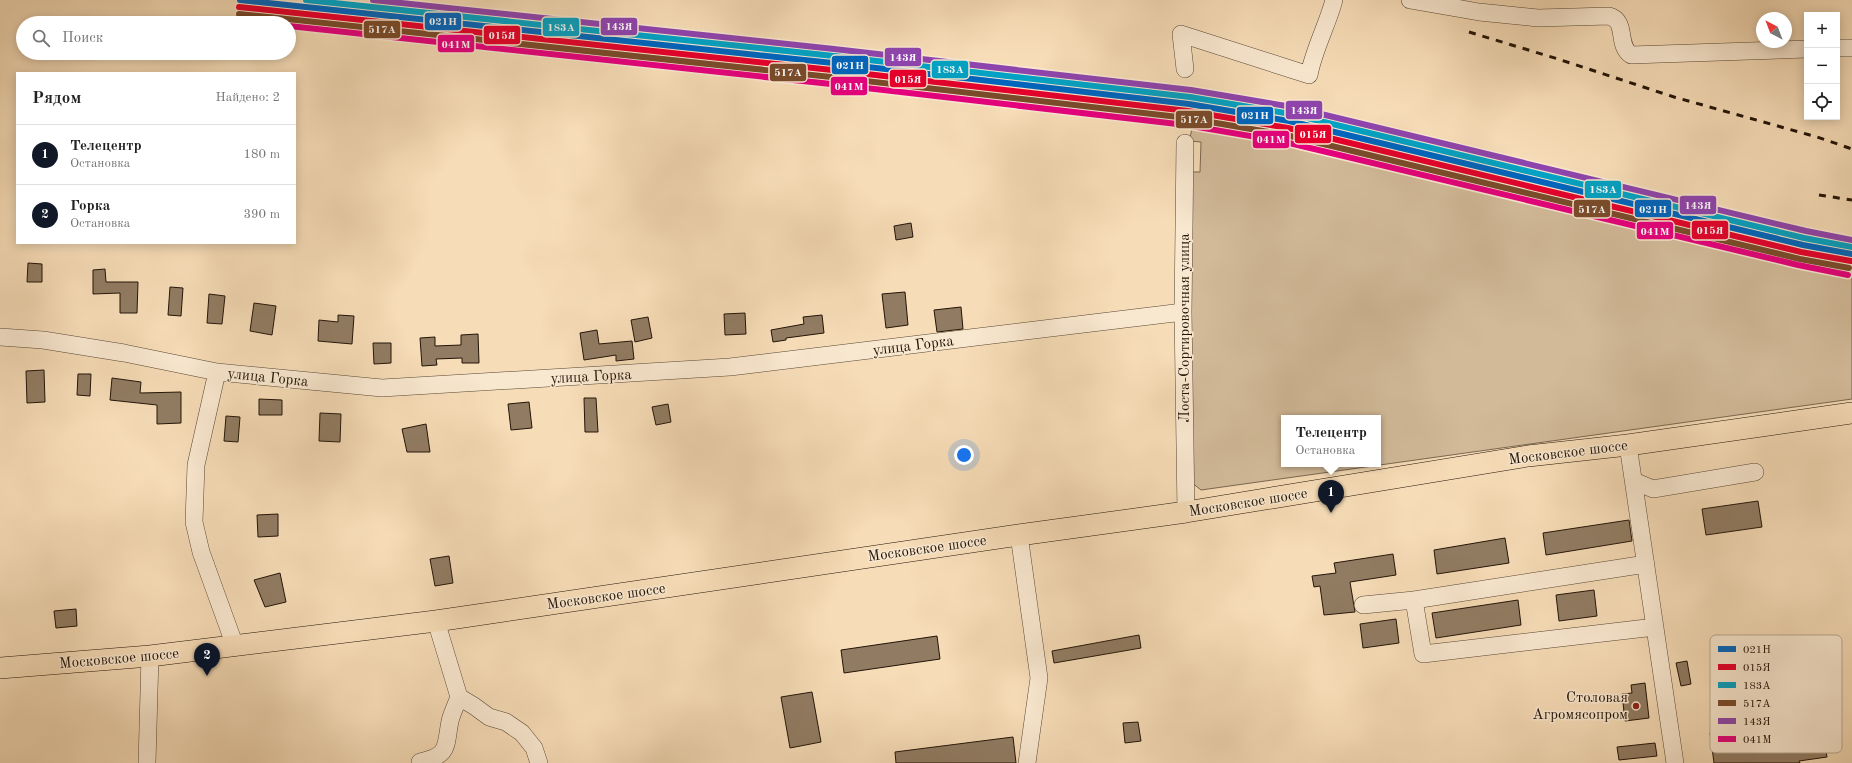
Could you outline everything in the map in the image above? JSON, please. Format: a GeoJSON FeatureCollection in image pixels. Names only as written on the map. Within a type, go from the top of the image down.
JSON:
{"type":"FeatureCollection","features":[{"type":"Feature","properties":{"kind":"main road","name":"Московское шоссе"},"geometry":{"type":"LineString","coordinates":[[0,668],[150,656],[436,621],[1018,535],[1186,512],[1528,456],[1628,445],[1852,413]]}},
{"type":"Feature","properties":{"kind":"street"},"geometry":{"type":"LineString","coordinates":[[1185,69],[1181,34],[1309,75],[1312,57],[1325,28],[1334,0]]}},
{"type":"Feature","properties":{"kind":"street"},"geometry":{"type":"LineString","coordinates":[[1410,0],[1479,12],[1538,18],[1609,16],[1616,18],[1620,23],[1623,45],[1626,51],[1631,55],[1804,49]]}},
{"type":"Feature","properties":{"kind":"street"},"geometry":{"type":"LineString","coordinates":[[1840,48],[1852,48]]}},
{"type":"Feature","properties":{"kind":"street","name":"Лоста-Сортировочная улица"},"geometry":{"type":"LineString","coordinates":[[1185,143],[1183,312],[1186,512]]}},
{"type":"Feature","properties":{"kind":"street","name":"улица Горка"},"geometry":{"type":"LineString","coordinates":[[0,337],[43,340],[124,353],[217,372],[382,388],[715,368],[1183,312]]}},
{"type":"Feature","properties":{"kind":"street"},"geometry":{"type":"LineString","coordinates":[[217,372],[196,465],[194,522],[201,552],[235,646]]}},
{"type":"Feature","properties":{"kind":"street"},"geometry":{"type":"LineString","coordinates":[[1628,445],[1674,763]]}},
{"type":"Feature","properties":{"kind":"street"},"geometry":{"type":"LineString","coordinates":[[1634,481],[1653,489],[1755,472]]}},
{"type":"Feature","properties":{"kind":"street"},"geometry":{"type":"LineString","coordinates":[[1018,535],[1039,678],[1027,763]]}},
{"type":"Feature","properties":{"kind":"street"},"geometry":{"type":"LineString","coordinates":[[1363,605],[1414,600],[1646,564]]}},
{"type":"Feature","properties":{"kind":"street"},"geometry":{"type":"LineString","coordinates":[[1414,600],[1423,654],[1655,627]]}},
{"type":"Feature","properties":{"kind":"street"},"geometry":{"type":"LineString","coordinates":[[420,762],[435,758],[445,748],[450,719],[459,697],[436,621]]}},
{"type":"Feature","properties":{"kind":"street"},"geometry":{"type":"LineString","coordinates":[[147,763],[150,656]]}},
{"type":"Feature","properties":{"kind":"street"},"geometry":{"type":"LineString","coordinates":[[459,697],[489,717],[506,722],[522,733],[534,748],[539,763]]}},
{"type":"Feature","properties":{"kind":"shaded area"},"geometry":{"type":"Polygon","coordinates":[[[1196,113],[1685,235],[1852,268],[1852,399],[1381,465],[1381,415],[1281,415],[1281,467],[1366,467],[1201,490],[1191,482],[1188,172],[1200,172],[1201,142],[1189,141],[1196,113]]]}},
{"type":"Feature","properties":{"kind":"building"},"geometry":{"type":"Polygon","coordinates":[[[911,223],[913,237],[896,240],[894,226],[911,223]]]}},
{"type":"Feature","properties":{"kind":"building"},"geometry":{"type":"Polygon","coordinates":[[[28,263],[42,264],[42,282],[27,282],[28,263]]]}},
{"type":"Feature","properties":{"kind":"building"},"geometry":{"type":"Polygon","coordinates":[[[105,269],[106,282],[138,282],[137,313],[120,313],[120,293],[93,294],[93,270],[105,269]]]}},
{"type":"Feature","properties":{"kind":"building"},"geometry":{"type":"Polygon","coordinates":[[[170,287],[183,288],[181,316],[168,315],[170,287]]]}},
{"type":"Feature","properties":{"kind":"building"},"geometry":{"type":"Polygon","coordinates":[[[905,292],[908,325],[886,328],[882,294],[905,292]]]}},
{"type":"Feature","properties":{"kind":"building"},"geometry":{"type":"Polygon","coordinates":[[[209,294],[225,296],[222,324],[207,323],[209,294]]]}},
{"type":"Feature","properties":{"kind":"building"},"geometry":{"type":"Polygon","coordinates":[[[254,303],[276,306],[272,335],[250,331],[254,303]]]}},
{"type":"Feature","properties":{"kind":"building"},"geometry":{"type":"Polygon","coordinates":[[[961,307],[963,329],[937,332],[934,310],[961,307]]]}},
{"type":"Feature","properties":{"kind":"building"},"geometry":{"type":"Polygon","coordinates":[[[745,313],[746,334],[725,335],[724,314],[745,313]]]}},
{"type":"Feature","properties":{"kind":"building"},"geometry":{"type":"Polygon","coordinates":[[[338,315],[354,316],[352,344],[318,341],[319,320],[338,322],[338,315]]]}},
{"type":"Feature","properties":{"kind":"building"},"geometry":{"type":"Polygon","coordinates":[[[822,315],[824,333],[786,338],[786,340],[773,342],[771,330],[804,324],[803,317],[822,315]]]}},
{"type":"Feature","properties":{"kind":"building"},"geometry":{"type":"Polygon","coordinates":[[[648,317],[652,338],[635,342],[631,320],[648,317]]]}},
{"type":"Feature","properties":{"kind":"building"},"geometry":{"type":"Polygon","coordinates":[[[597,330],[599,344],[632,341],[634,359],[616,361],[616,355],[584,360],[580,333],[597,330]]]}},
{"type":"Feature","properties":{"kind":"building"},"geometry":{"type":"Polygon","coordinates":[[[478,334],[479,363],[462,363],[462,358],[436,359],[437,365],[422,366],[420,338],[435,337],[435,346],[461,345],[461,335],[478,334]]]}},
{"type":"Feature","properties":{"kind":"building"},"geometry":{"type":"Polygon","coordinates":[[[373,343],[391,343],[391,363],[374,364],[373,343]]]}},
{"type":"Feature","properties":{"kind":"building"},"geometry":{"type":"Polygon","coordinates":[[[44,370],[45,402],[27,403],[26,371],[44,370]]]}},
{"type":"Feature","properties":{"kind":"building"},"geometry":{"type":"Polygon","coordinates":[[[78,374],[91,374],[90,396],[77,395],[78,374]]]}},
{"type":"Feature","properties":{"kind":"building"},"geometry":{"type":"Polygon","coordinates":[[[112,378],[141,382],[140,393],[181,392],[181,423],[157,424],[157,405],[110,400],[112,378]]]}},
{"type":"Feature","properties":{"kind":"building"},"geometry":{"type":"Polygon","coordinates":[[[584,398],[596,398],[598,432],[585,432],[584,398]]]}},
{"type":"Feature","properties":{"kind":"building"},"geometry":{"type":"Polygon","coordinates":[[[259,399],[282,400],[282,415],[259,415],[259,399]]]}},
{"type":"Feature","properties":{"kind":"building"},"geometry":{"type":"Polygon","coordinates":[[[529,402],[532,428],[511,430],[508,404],[529,402]]]}},
{"type":"Feature","properties":{"kind":"building"},"geometry":{"type":"Polygon","coordinates":[[[668,404],[671,422],[656,425],[652,407],[668,404]]]}},
{"type":"Feature","properties":{"kind":"building"},"geometry":{"type":"Polygon","coordinates":[[[320,413],[341,414],[340,442],[319,441],[320,413]]]}},
{"type":"Feature","properties":{"kind":"building"},"geometry":{"type":"Polygon","coordinates":[[[226,416],[240,417],[238,442],[224,441],[226,416]]]}},
{"type":"Feature","properties":{"kind":"building"},"geometry":{"type":"Polygon","coordinates":[[[426,424],[430,452],[407,452],[402,429],[426,424]]]}},
{"type":"Feature","properties":{"kind":"building"},"geometry":{"type":"Polygon","coordinates":[[[1758,501],[1762,527],[1706,535],[1702,509],[1758,501]]]}},
{"type":"Feature","properties":{"kind":"building"},"geometry":{"type":"Polygon","coordinates":[[[278,514],[278,536],[258,537],[257,515],[278,514]]]}},
{"type":"Feature","properties":{"kind":"building"},"geometry":{"type":"Polygon","coordinates":[[[1629,520],[1632,541],[1546,555],[1543,533],[1629,520]]]}},
{"type":"Feature","properties":{"kind":"building"},"geometry":{"type":"Polygon","coordinates":[[[1505,538],[1509,563],[1437,574],[1434,550],[1505,538]]]}},
{"type":"Feature","properties":{"kind":"building"},"geometry":{"type":"Polygon","coordinates":[[[1393,554],[1396,575],[1350,582],[1355,612],[1324,615],[1320,586],[1314,587],[1312,576],[1336,573],[1334,563],[1393,554]]]}},
{"type":"Feature","properties":{"kind":"building"},"geometry":{"type":"Polygon","coordinates":[[[449,556],[453,583],[435,586],[430,559],[449,556]]]}},
{"type":"Feature","properties":{"kind":"building"},"geometry":{"type":"Polygon","coordinates":[[[280,573],[286,602],[265,607],[254,580],[280,573]]]}},
{"type":"Feature","properties":{"kind":"building"},"geometry":{"type":"Polygon","coordinates":[[[1594,590],[1597,616],[1559,621],[1556,595],[1594,590]]]}},
{"type":"Feature","properties":{"kind":"building"},"geometry":{"type":"Polygon","coordinates":[[[1518,600],[1521,625],[1436,638],[1432,613],[1518,600]]]}},
{"type":"Feature","properties":{"kind":"building"},"geometry":{"type":"Polygon","coordinates":[[[76,609],[77,626],[56,628],[54,611],[76,609]]]}},
{"type":"Feature","properties":{"kind":"building"},"geometry":{"type":"Polygon","coordinates":[[[1396,619],[1399,643],[1363,648],[1360,624],[1396,619]]]}},
{"type":"Feature","properties":{"kind":"building"},"geometry":{"type":"Polygon","coordinates":[[[1139,635],[1141,648],[1054,663],[1052,651],[1139,635]]]}},
{"type":"Feature","properties":{"kind":"building"},"geometry":{"type":"Polygon","coordinates":[[[937,636],[940,659],[844,673],[841,650],[937,636]]]}},
{"type":"Feature","properties":{"kind":"building"},"geometry":{"type":"Polygon","coordinates":[[[1687,661],[1691,684],[1681,686],[1676,663],[1687,661]]]}},
{"type":"Feature","properties":{"kind":"building","name":"Столовая Агромясопром"},"geometry":{"type":"Polygon","coordinates":[[[1645,683],[1649,718],[1625,721],[1622,694],[1632,693],[1631,685],[1645,683]]]}},
{"type":"Feature","properties":{"kind":"building"},"geometry":{"type":"Polygon","coordinates":[[[812,692],[821,742],[790,748],[781,697],[812,692]]]}},
{"type":"Feature","properties":{"kind":"building"},"geometry":{"type":"Polygon","coordinates":[[[1138,722],[1141,741],[1125,743],[1123,723],[1138,722]]]}},
{"type":"Feature","properties":{"kind":"building"},"geometry":{"type":"Polygon","coordinates":[[[1013,737],[1016,763],[896,763],[895,752],[1013,737]]]}},
{"type":"Feature","properties":{"kind":"building"},"geometry":{"type":"Polygon","coordinates":[[[1655,743],[1657,756],[1619,760],[1617,747],[1655,743]]]}},
{"type":"Feature","properties":{"kind":"building"},"geometry":{"type":"Polygon","coordinates":[[[1713,753],[1826,753],[1827,757],[1799,761],[1800,763],[1714,763],[1713,753]]]}},
{"type":"Feature","properties":{"kind":"railway"},"geometry":{"type":"LineString","coordinates":[[1469,32],[1674,97],[1817,137],[1852,149]]}},
{"type":"Feature","properties":{"kind":"railway"},"geometry":{"type":"LineString","coordinates":[[1819,195],[1852,200]]}},
{"type":"Feature","properties":{"kind":"transit line","name":"021Н"},"geometry":{"type":"LineString","coordinates":[[240,0],[833,63],[1189,104],[1289,121],[1803,245],[1852,254]]}},
{"type":"Feature","properties":{"kind":"transit line","name":"183А"},"geometry":{"type":"LineString","coordinates":[[306,0],[834,56],[1190,97],[1291,114],[1804,238],[1852,247]]}},
{"type":"Feature","properties":{"kind":"transit line","name":"143Я"},"geometry":{"type":"LineString","coordinates":[[373,0],[834,49],[1191,90],[1292,107],[1806,231],[1852,240]]}},
{"type":"Feature","properties":{"kind":"transit line","name":"015Я"},"geometry":{"type":"LineString","coordinates":[[239,7],[832,70],[1188,111],[1288,128],[1801,252],[1851,261]]}},
{"type":"Feature","properties":{"kind":"transit line","name":"517А"},"geometry":{"type":"LineString","coordinates":[[239,14],[258,16]]}},
{"type":"Feature","properties":{"kind":"transit line","name":"517А"},"geometry":{"type":"LineString","coordinates":[[296,20],[831,77],[1187,118],[1286,135],[1800,259],[1849,268]]}},
{"type":"Feature","properties":{"kind":"transit line","name":"041М"},"geometry":{"type":"LineString","coordinates":[[296,27],[831,84],[1186,125],[1285,142],[1798,265],[1848,275]]}},
{"type":"Feature","properties":{"kind":"place","name":"Телецентр"},"geometry":{"type":"Point","coordinates":[1331,513]}},
{"type":"Feature","properties":{"kind":"place","name":"Горка"},"geometry":{"type":"Point","coordinates":[207,676]}},
{"type":"Feature","properties":{"kind":"place","name":"Столовая Агромясопром"},"geometry":{"type":"Point","coordinates":[1636,706]}}]}
